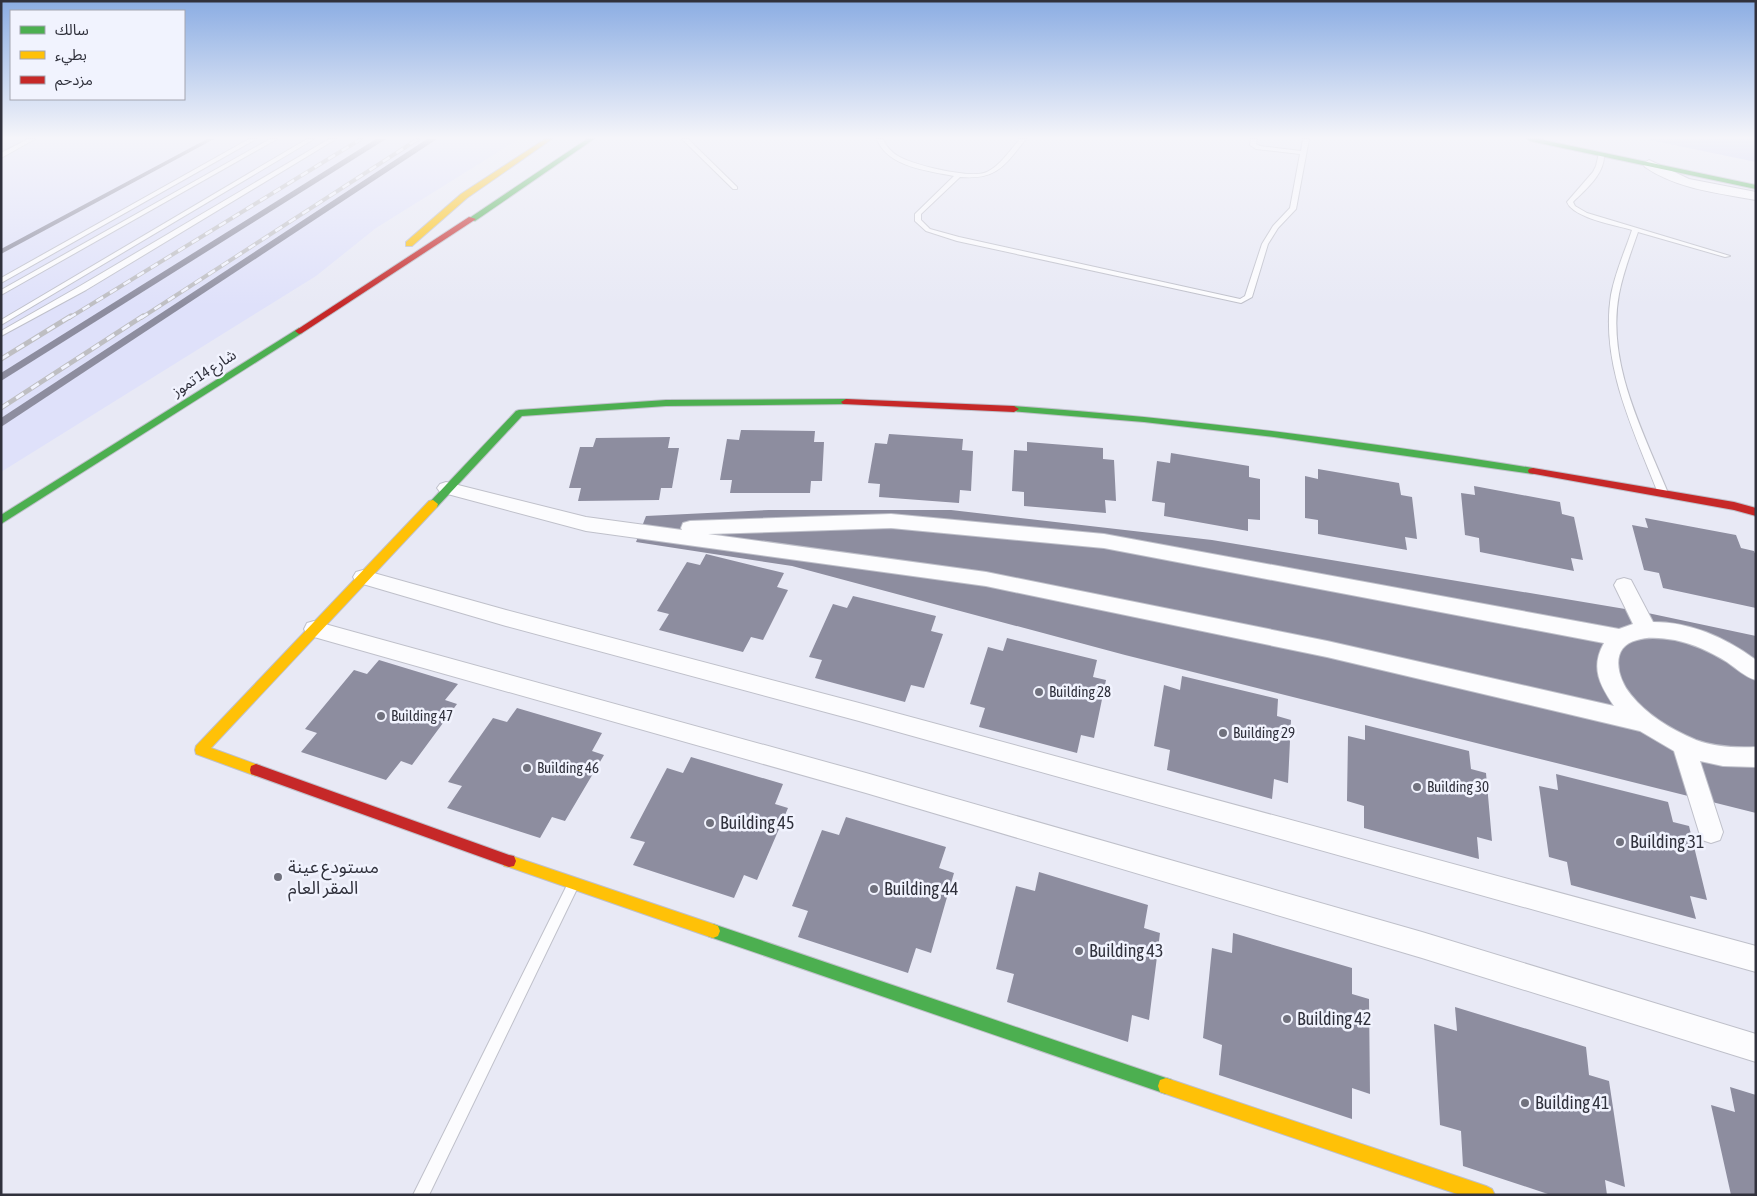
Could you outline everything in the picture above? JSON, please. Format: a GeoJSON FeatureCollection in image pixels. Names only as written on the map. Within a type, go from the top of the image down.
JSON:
{"type":"FeatureCollection","features":[{"type":"Feature","properties":{"kind":"street"},"geometry":{"type":"LineString","coordinates":[[466,195],[404,247],[484,195]]}},
{"type":"Feature","properties":{"kind":"street","name":"شارع 14 تموز"},"geometry":{"type":"LineString","coordinates":[[1,520],[423,252],[509,195]]}},
{"type":"Feature","properties":{"kind":"street","name":"شارع 14 تموز"},"geometry":{"type":"LineString","coordinates":[[423,252],[469,228],[523,195]]}},
{"type":"Feature","properties":{"kind":"street"},"geometry":{"type":"LineString","coordinates":[[1486,1195],[574,884],[201,750],[518,413],[664,403],[809,402],[995,408],[1167,421],[1444,456],[1752,509]]}},
{"type":"Feature","properties":{"kind":"street"},"geometry":{"type":"LineString","coordinates":[[446,488],[586,524],[986,579],[1327,649],[1646,723]]}},
{"type":"Feature","properties":{"kind":"street"},"geometry":{"type":"LineString","coordinates":[[632,530],[891,521],[1104,540],[1620,638]]}},
{"type":"Feature","properties":{"kind":"street"},"geometry":{"type":"LineString","coordinates":[[363,577],[506,618],[859,712],[1756,959]]}},
{"type":"Feature","properties":{"kind":"street"},"geometry":{"type":"LineString","coordinates":[[1624,585],[1646,630]]}},
{"type":"Feature","properties":{"kind":"street"},"geometry":{"type":"LineString","coordinates":[[314,629],[866,783],[1422,944],[1756,1048]]}},
{"type":"Feature","properties":{"kind":"street"},"geometry":{"type":"LineString","coordinates":[[1756,672],[1730,653],[1702,639],[1673,631],[1646,630],[1625,635],[1611,646],[1606,662],[1611,683],[1625,703],[1646,723],[1673,740],[1703,752],[1732,758],[1756,757]]}},
{"type":"Feature","properties":{"kind":"street"},"geometry":{"type":"LineString","coordinates":[[1683,744],[1711,832]]}},
{"type":"Feature","properties":{"kind":"lane"},"geometry":{"type":"LineString","coordinates":[[1,281],[154,195]]}},
{"type":"Feature","properties":{"kind":"lane"},"geometry":{"type":"LineString","coordinates":[[1,293],[175,195]]}},
{"type":"Feature","properties":{"kind":"lane"},"geometry":{"type":"LineString","coordinates":[[1,323],[217,195]]}},
{"type":"Feature","properties":{"kind":"lane"},"geometry":{"type":"LineString","coordinates":[[1,334],[83,288],[239,195]]}},
{"type":"Feature","properties":{"kind":"lane"},"geometry":{"type":"LineString","coordinates":[[938,195],[918,214],[918,221],[923,228],[957,239],[1241,301],[1248,297],[1264,244],[1269,235],[1293,208],[1295,195]]}},
{"type":"Feature","properties":{"kind":"lane"},"geometry":{"type":"LineString","coordinates":[[1577,195],[1570,204],[1585,214],[1727,256]]}},
{"type":"Feature","properties":{"kind":"lane"},"geometry":{"type":"LineString","coordinates":[[1636,229],[1615,294],[1613,329],[1624,390],[1662,493]]}},
{"type":"Feature","properties":{"kind":"lane"},"geometry":{"type":"LineString","coordinates":[[421,1195],[574,884]]}},
{"type":"Feature","properties":{"kind":"shaded area"},"geometry":{"type":"Polygon","coordinates":[[[1,195],[429,195],[376,228],[316,276],[1,472],[1,195]]]}},
{"type":"Feature","properties":{"kind":"building"},"geometry":{"type":"Polygon","coordinates":[[[102,195],[111,195],[1,254],[1,249],[102,195]]]}},
{"type":"Feature","properties":{"kind":"building"},"geometry":{"type":"Polygon","coordinates":[[[287,195],[297,195],[1,381],[1,373],[287,195]]]}},
{"type":"Feature","properties":{"kind":"building"},"geometry":{"type":"Polygon","coordinates":[[[342,195],[353,195],[1,427],[1,418],[342,195]]]}},
{"type":"Feature","properties":{"kind":"building"},"geometry":{"type":"Polygon","coordinates":[[[741,430],[815,431],[814,442],[824,442],[822,481],[811,481],[810,493],[730,493],[732,480],[720,480],[727,439],[739,440],[741,430]]]}},
{"type":"Feature","properties":{"kind":"building"},"geometry":{"type":"Polygon","coordinates":[[[889,434],[963,439],[962,450],[973,451],[971,491],[960,490],[959,503],[879,497],[880,484],[868,483],[875,443],[887,444],[889,434]]]}},
{"type":"Feature","properties":{"kind":"building"},"geometry":{"type":"Polygon","coordinates":[[[670,437],[668,448],[679,448],[672,488],[661,488],[659,500],[578,501],[581,488],[569,488],[580,447],[593,447],[596,438],[670,437]]]}},
{"type":"Feature","properties":{"kind":"building"},"geometry":{"type":"Polygon","coordinates":[[[1027,442],[1103,448],[1103,459],[1114,460],[1116,501],[1105,500],[1106,513],[1024,506],[1024,492],[1012,491],[1014,450],[1027,451],[1027,442]]]}},
{"type":"Feature","properties":{"kind":"building"},"geometry":{"type":"Polygon","coordinates":[[[1171,453],[1249,466],[1249,477],[1260,479],[1260,520],[1248,519],[1248,531],[1164,516],[1165,503],[1152,501],[1157,461],[1170,463],[1171,453]]]}},
{"type":"Feature","properties":{"kind":"building"},"geometry":{"type":"Polygon","coordinates":[[[1318,469],[1399,483],[1401,495],[1412,497],[1417,539],[1405,537],[1407,550],[1318,534],[1318,520],[1305,518],[1305,476],[1318,479],[1318,469]]]}},
{"type":"Feature","properties":{"kind":"building"},"geometry":{"type":"Polygon","coordinates":[[[1474,486],[1560,502],[1562,514],[1574,517],[1583,560],[1571,558],[1574,571],[1480,552],[1479,538],[1465,535],[1461,493],[1475,495],[1474,486]]]}},
{"type":"Feature","properties":{"kind":"building"},"geometry":{"type":"Polygon","coordinates":[[[769,510],[951,510],[1212,540],[1643,612],[1756,636],[1756,813],[1125,655],[792,566],[636,542],[646,516],[769,510]]]}},
{"type":"Feature","properties":{"kind":"building"},"geometry":{"type":"Polygon","coordinates":[[[1645,518],[1736,535],[1741,548],[1754,551],[1756,556],[1756,608],[1663,588],[1659,573],[1644,570],[1632,525],[1648,528],[1645,518]]]}},
{"type":"Feature","properties":{"kind":"building"},"geometry":{"type":"Polygon","coordinates":[[[706,554],[784,573],[777,587],[788,590],[763,640],[751,637],[743,652],[659,630],[669,614],[657,611],[687,562],[700,565],[706,554]]]}},
{"type":"Feature","properties":{"kind":"building"},"geometry":{"type":"Polygon","coordinates":[[[853,596],[936,616],[931,631],[943,634],[924,688],[911,685],[905,702],[815,678],[822,660],[809,657],[833,604],[847,608],[853,596]]]}},
{"type":"Feature","properties":{"kind":"building","name":"Building 28"},"geometry":{"type":"Polygon","coordinates":[[[1007,638],[1097,660],[1093,677],[1106,680],[1094,738],[1081,735],[1077,753],[979,727],[985,708],[970,704],[988,647],[1003,651],[1007,638]]]}},
{"type":"Feature","properties":{"kind":"building","name":"Building 47"},"geometry":{"type":"Polygon","coordinates":[[[379,660],[458,684],[445,700],[457,704],[412,765],[401,761],[386,780],[301,752],[317,733],[305,729],[354,670],[367,674],[379,660]]]}},
{"type":"Feature","properties":{"kind":"building","name":"Building 29"},"geometry":{"type":"Polygon","coordinates":[[[1182,676],[1278,699],[1277,716],[1291,720],[1288,783],[1274,779],[1272,799],[1167,770],[1170,750],[1154,746],[1164,685],[1180,690],[1182,676]]]}},
{"type":"Feature","properties":{"kind":"building","name":"Building 46"},"geometry":{"type":"Polygon","coordinates":[[[517,708],[602,733],[592,751],[604,755],[565,821],[552,817],[540,838],[447,808],[462,786],[448,782],[493,718],[507,722],[517,708]]]}},
{"type":"Feature","properties":{"kind":"building","name":"Building 30"},"geometry":{"type":"Polygon","coordinates":[[[1365,725],[1469,751],[1471,769],[1486,773],[1492,841],[1477,837],[1479,859],[1364,828],[1364,806],[1347,801],[1348,736],[1365,740],[1365,725]]]}},
{"type":"Feature","properties":{"kind":"building","name":"Building 45"},"geometry":{"type":"Polygon","coordinates":[[[691,757],[783,784],[775,804],[788,808],[757,880],[744,875],[734,898],[633,865],[645,842],[630,838],[667,768],[683,773],[691,757]]]}},
{"type":"Feature","properties":{"kind":"building","name":"Building 31"},"geometry":{"type":"Polygon","coordinates":[[[1556,774],[1668,802],[1673,822],[1689,826],[1707,900],[1690,896],[1696,919],[1571,885],[1567,862],[1549,857],[1539,786],[1558,790],[1556,774]]]}},
{"type":"Feature","properties":{"kind":"building","name":"Building 44"},"geometry":{"type":"Polygon","coordinates":[[[846,817],[946,847],[939,868],[954,873],[931,953],[916,948],[908,973],[798,937],[808,911],[792,906],[822,830],[839,835],[846,817]]]}},
{"type":"Feature","properties":{"kind":"building","name":"Building 43"},"geometry":{"type":"Polygon","coordinates":[[[1039,872],[1148,905],[1144,928],[1160,933],[1149,1020],[1132,1015],[1128,1042],[1007,1002],[1014,974],[996,969],[1016,886],[1035,891],[1039,872]]]}},
{"type":"Feature","properties":{"kind":"building","name":"Building 42"},"geometry":{"type":"Polygon","coordinates":[[[1233,933],[1352,968],[1352,994],[1369,999],[1370,1094],[1352,1088],[1352,1119],[1219,1075],[1222,1045],[1203,1038],[1212,948],[1232,953],[1233,933]]]}},
{"type":"Feature","properties":{"kind":"building","name":"Building 41"},"geometry":{"type":"Polygon","coordinates":[[[1455,1007],[1586,1047],[1589,1075],[1609,1081],[1625,1187],[1605,1180],[1607,1195],[1551,1195],[1463,1166],[1461,1131],[1440,1125],[1434,1024],[1457,1031],[1455,1007]]]}},
{"type":"Feature","properties":{"kind":"building"},"geometry":{"type":"Polygon","coordinates":[[[1730,1087],[1756,1095],[1756,1195],[1731,1195],[1711,1105],[1735,1112],[1730,1087]]]}},
{"type":"Feature","properties":{"kind":"railway"},"geometry":{"type":"LineString","coordinates":[[69,318],[270,195]]}},
{"type":"Feature","properties":{"kind":"railway"},"geometry":{"type":"LineString","coordinates":[[141,318],[332,195]]}},
{"type":"Feature","properties":{"kind":"railway"},"geometry":{"type":"LineString","coordinates":[[1,359],[71,316]]}},
{"type":"Feature","properties":{"kind":"railway"},"geometry":{"type":"LineString","coordinates":[[1,408],[143,316]]}},
{"type":"Feature","properties":{"kind":"traffic: fast"},"geometry":{"type":"LineString","coordinates":[[472,219],[508,195]]}},
{"type":"Feature","properties":{"kind":"traffic: fast"},"geometry":{"type":"LineString","coordinates":[[1,520],[299,331]]}},
{"type":"Feature","properties":{"kind":"traffic: fast"},"geometry":{"type":"LineString","coordinates":[[433,504],[519,413],[666,403],[846,402]]}},
{"type":"Feature","properties":{"kind":"traffic: fast"},"geometry":{"type":"LineString","coordinates":[[1014,409],[1079,413],[1209,426],[1404,451],[1533,471]]}},
{"type":"Feature","properties":{"kind":"traffic: fast"},"geometry":{"type":"LineString","coordinates":[[713,931],[1166,1086]]}},
{"type":"Feature","properties":{"kind":"traffic: slow"},"geometry":{"type":"LineString","coordinates":[[409,244],[466,195]]}},
{"type":"Feature","properties":{"kind":"traffic: slow"},"geometry":{"type":"LineString","coordinates":[[256,770],[201,750],[433,504]]}},
{"type":"Feature","properties":{"kind":"traffic: slow"},"geometry":{"type":"LineString","coordinates":[[509,861],[713,931]]}},
{"type":"Feature","properties":{"kind":"traffic: slow"},"geometry":{"type":"LineString","coordinates":[[1166,1086],[1486,1195]]}},
{"type":"Feature","properties":{"kind":"traffic: jam"},"geometry":{"type":"LineString","coordinates":[[299,331],[472,219]]}},
{"type":"Feature","properties":{"kind":"traffic: jam"},"geometry":{"type":"LineString","coordinates":[[846,402],[1014,409]]}},
{"type":"Feature","properties":{"kind":"traffic: jam"},"geometry":{"type":"LineString","coordinates":[[1533,471],[1734,506],[1756,512]]}},
{"type":"Feature","properties":{"kind":"traffic: jam"},"geometry":{"type":"LineString","coordinates":[[256,770],[509,861]]}},
{"type":"Feature","properties":{"kind":"place","name":"Building 28"},"geometry":{"type":"Point","coordinates":[1039,692]}},
{"type":"Feature","properties":{"kind":"place","name":"Building 47"},"geometry":{"type":"Point","coordinates":[381,716]}},
{"type":"Feature","properties":{"kind":"place","name":"Building 29"},"geometry":{"type":"Point","coordinates":[1223,733]}},
{"type":"Feature","properties":{"kind":"place","name":"Building 46"},"geometry":{"type":"Point","coordinates":[527,768]}},
{"type":"Feature","properties":{"kind":"place","name":"Building 30"},"geometry":{"type":"Point","coordinates":[1417,787]}},
{"type":"Feature","properties":{"kind":"place","name":"Building 45"},"geometry":{"type":"Point","coordinates":[710,823]}},
{"type":"Feature","properties":{"kind":"place","name":"Building 31"},"geometry":{"type":"Point","coordinates":[1620,842]}},
{"type":"Feature","properties":{"kind":"place","name":"مستودع عينة المقر العام"},"geometry":{"type":"Point","coordinates":[278,877]}},
{"type":"Feature","properties":{"kind":"place","name":"Building 44"},"geometry":{"type":"Point","coordinates":[874,889]}},
{"type":"Feature","properties":{"kind":"place","name":"Building 43"},"geometry":{"type":"Point","coordinates":[1079,951]}},
{"type":"Feature","properties":{"kind":"place","name":"Building 42"},"geometry":{"type":"Point","coordinates":[1287,1019]}},
{"type":"Feature","properties":{"kind":"place","name":"Building 41"},"geometry":{"type":"Point","coordinates":[1525,1103]}}]}
